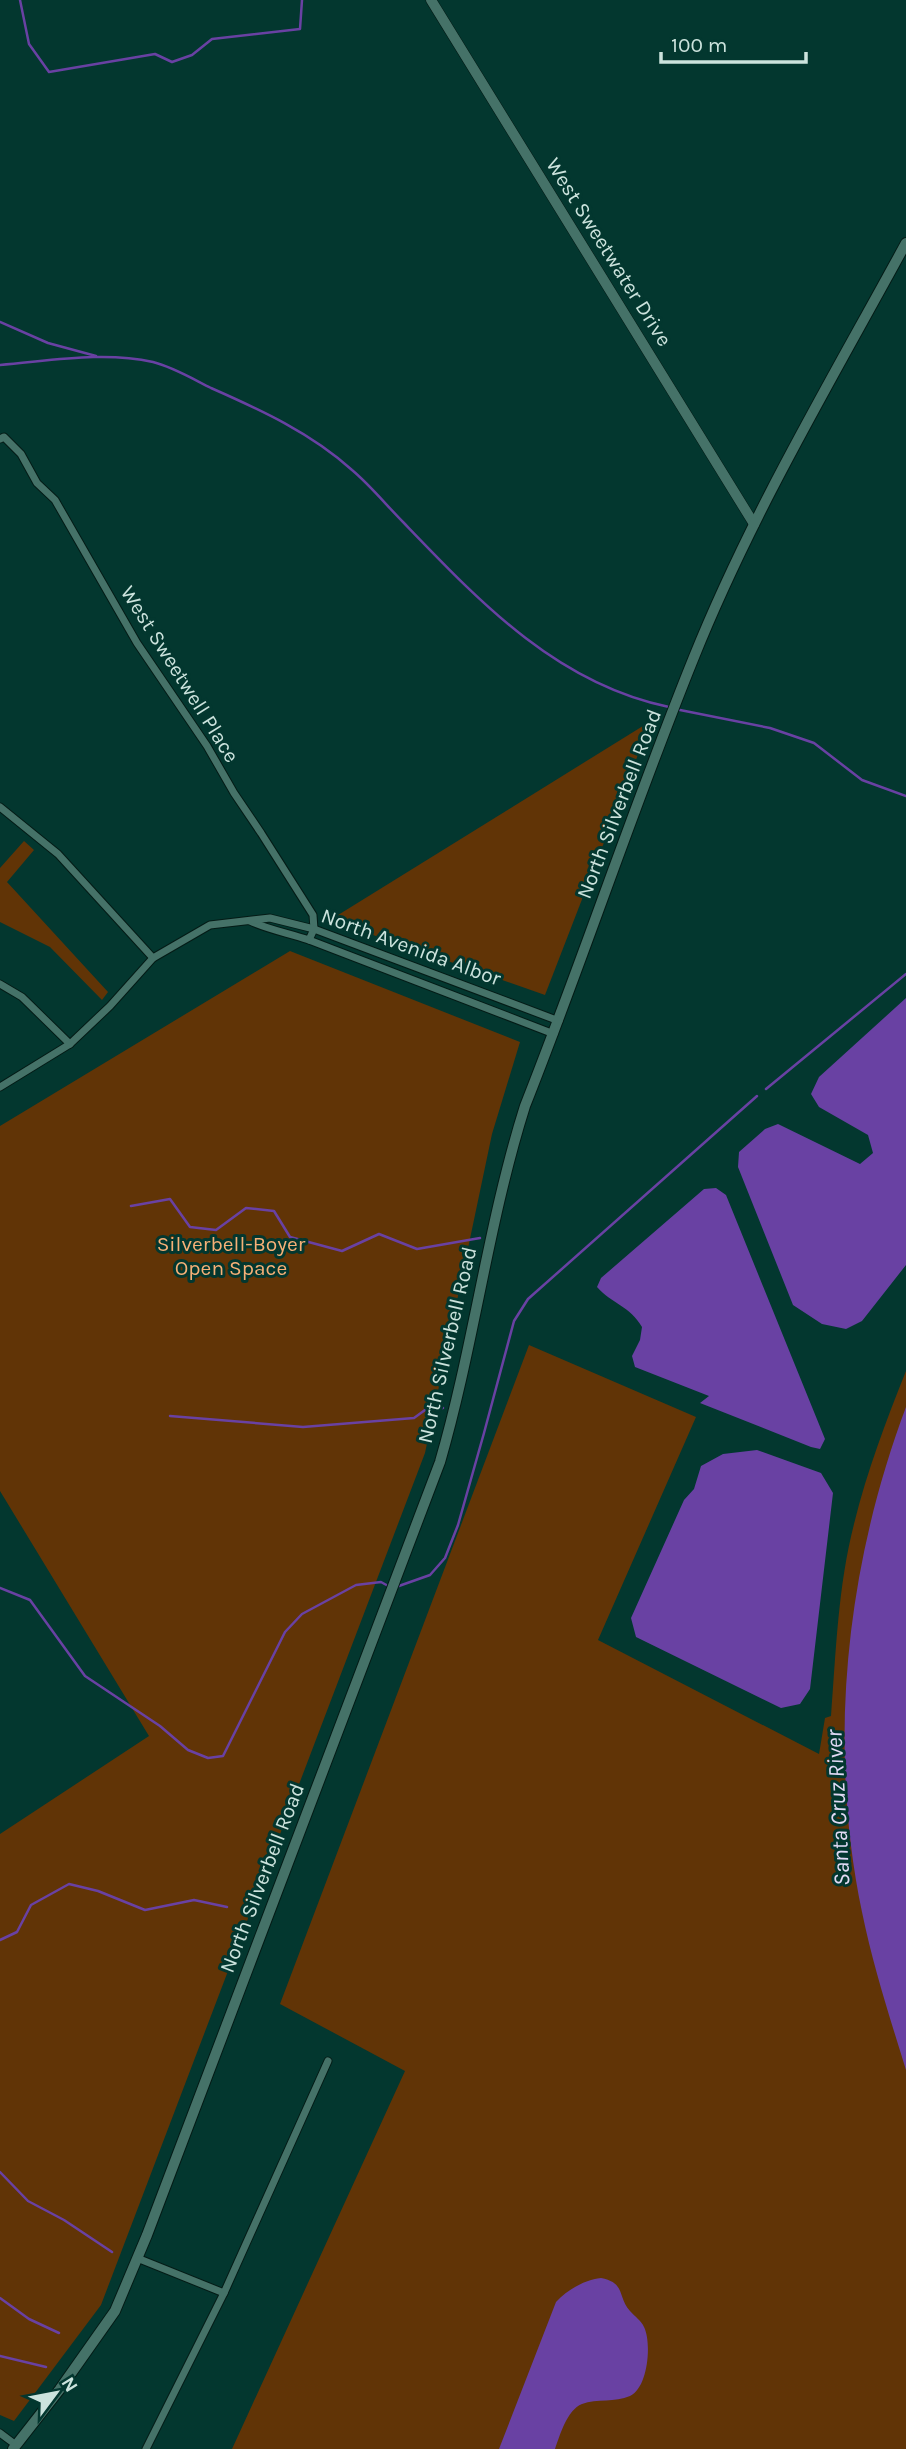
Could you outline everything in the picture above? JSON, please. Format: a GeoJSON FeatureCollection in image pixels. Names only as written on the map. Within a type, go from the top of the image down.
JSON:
{"type":"FeatureCollection","features":[{"type":"Feature","properties":{"kind":"main road","name":"North Silverbell Road"},"geometry":{"type":"LineString","coordinates":[[15,2447],[115,2311],[137,2258],[440,1462],[457,1401],[509,1157],[525,1107],[647,779],[695,656],[754,524],[906,243]]}},
{"type":"Feature","properties":{"kind":"street","name":"West Sweetwater Drive"},"geometry":{"type":"LineString","coordinates":[[431,0],[754,524]]}},
{"type":"Feature","properties":{"kind":"street","name":"West Sweetwell Place"},"geometry":{"type":"LineString","coordinates":[[0,439],[4,437],[21,454],[37,482],[55,500],[137,643],[207,746],[234,793],[313,915],[314,929]]}},
{"type":"Feature","properties":{"kind":"street"},"geometry":{"type":"LineString","coordinates":[[0,807],[58,854],[153,958]]}},
{"type":"Feature","properties":{"kind":"street","name":"North Avenida Albor"},"geometry":{"type":"LineString","coordinates":[[0,1087],[70,1044],[110,1006],[153,958],[210,925],[270,918],[314,929],[559,1021]]}},
{"type":"Feature","properties":{"kind":"street","name":"North Avenida Albor"},"geometry":{"type":"LineString","coordinates":[[249,921],[266,929],[309,940],[554,1034]]}},
{"type":"Feature","properties":{"kind":"street"},"geometry":{"type":"LineString","coordinates":[[309,940],[314,929]]}},
{"type":"Feature","properties":{"kind":"street"},"geometry":{"type":"LineString","coordinates":[[370,964],[374,951]]}},
{"type":"Feature","properties":{"kind":"street"},"geometry":{"type":"LineString","coordinates":[[0,984],[22,997],[70,1044]]}},
{"type":"Feature","properties":{"kind":"street"},"geometry":{"type":"LineString","coordinates":[[146,2449],[224,2294],[328,2061]]}},
{"type":"Feature","properties":{"kind":"street"},"geometry":{"type":"LineString","coordinates":[[137,2258],[224,2294]]}},
{"type":"Feature","properties":{"kind":"street"},"geometry":{"type":"LineString","coordinates":[[0,2433],[15,2447]]}},
{"type":"Feature","properties":{"kind":"green space"},"geometry":{"type":"Polygon","coordinates":[[[651,721],[545,995],[330,920],[651,721]]]}},
{"type":"Feature","properties":{"kind":"green space"},"geometry":{"type":"Polygon","coordinates":[[[24,841],[34,850],[7,882],[108,992],[102,1000],[50,947],[0,922],[0,868],[24,841]]]}},
{"type":"Feature","properties":{"kind":"green space","name":"Silverbell-Boyer Open Space"},"geometry":{"type":"Polygon","coordinates":[[[290,951],[520,1042],[492,1134],[425,1453],[101,2305],[14,2421],[0,2415],[0,1834],[149,1736],[0,1491],[0,1126],[290,951]]]}},
{"type":"Feature","properties":{"kind":"green space"},"geometry":{"type":"Polygon","coordinates":[[[529,1345],[696,1417],[598,1640],[819,1754],[825,1718],[831,1716],[838,1619],[849,1547],[871,1465],[906,1371],[906,2449],[232,2449],[405,2071],[280,2004],[529,1345]]]}},
{"type":"Feature","properties":{"kind":"shaded area"},"geometry":{"type":"Polygon","coordinates":[[[906,998],[906,1265],[862,1321],[846,1329],[822,1324],[793,1305],[738,1167],[739,1152],[765,1129],[778,1124],[860,1164],[873,1153],[868,1135],[819,1107],[811,1094],[819,1077],[906,998]]]}},
{"type":"Feature","properties":{"kind":"shaded area"},"geometry":{"type":"Polygon","coordinates":[[[716,1188],[726,1195],[825,1439],[820,1449],[700,1403],[709,1396],[635,1367],[632,1356],[640,1340],[642,1327],[632,1314],[597,1287],[601,1278],[704,1189],[716,1188]]]}},
{"type":"Feature","properties":{"kind":"shaded area","name":"Santa Cruz River"},"geometry":{"type":"Polygon","coordinates":[[[906,1407],[906,2070],[862,1912],[851,1849],[845,1721],[848,1657],[856,1593],[885,1468],[906,1407]]]}},
{"type":"Feature","properties":{"kind":"shaded area"},"geometry":{"type":"Polygon","coordinates":[[[757,1450],[821,1473],[833,1493],[810,1689],[800,1704],[781,1708],[636,1637],[631,1618],[684,1500],[694,1489],[701,1466],[723,1454],[757,1450]]]}},
{"type":"Feature","properties":{"kind":"shaded area"},"geometry":{"type":"Polygon","coordinates":[[[601,2278],[618,2287],[626,2305],[644,2327],[648,2354],[641,2384],[630,2396],[588,2402],[577,2407],[565,2423],[555,2449],[499,2449],[556,2302],[576,2286],[601,2278]]]}},
{"type":"Feature","properties":{"kind":"waterway"},"geometry":{"type":"LineString","coordinates":[[20,0],[29,44],[49,72],[155,54],[172,62],[192,55],[212,39],[300,29],[302,0]]}},
{"type":"Feature","properties":{"kind":"waterway"},"geometry":{"type":"LineString","coordinates":[[0,322],[48,343],[96,356]]}},
{"type":"Feature","properties":{"kind":"waterway"},"geometry":{"type":"LineString","coordinates":[[0,365],[96,357],[153,362],[267,414],[320,445],[352,470],[462,582],[523,636],[556,660],[591,680],[629,696],[669,707]]}},
{"type":"Feature","properties":{"kind":"waterway"},"geometry":{"type":"LineString","coordinates":[[675,709],[770,728],[814,743],[862,780],[906,796]]}},
{"type":"Feature","properties":{"kind":"waterway"},"geometry":{"type":"LineString","coordinates":[[766,1089],[906,974]]}},
{"type":"Feature","properties":{"kind":"waterway"},"geometry":{"type":"LineString","coordinates":[[396,1587],[430,1575],[445,1558],[458,1525],[514,1321],[528,1299],[757,1096]]}},
{"type":"Feature","properties":{"kind":"waterway"},"geometry":{"type":"LineString","coordinates":[[131,1206],[170,1199],[190,1227],[216,1230],[246,1208],[274,1211],[290,1237],[342,1251],[379,1234],[417,1249],[480,1238]]}},
{"type":"Feature","properties":{"kind":"waterway"},"geometry":{"type":"LineString","coordinates":[[170,1416],[303,1427],[414,1418],[425,1410],[443,1408]]}},
{"type":"Feature","properties":{"kind":"waterway"},"geometry":{"type":"LineString","coordinates":[[0,1588],[30,1600],[85,1676],[160,1726],[188,1750],[208,1758],[223,1756],[285,1632],[302,1614],[356,1585],[381,1582],[390,1587]]}},
{"type":"Feature","properties":{"kind":"waterway"},"geometry":{"type":"LineString","coordinates":[[0,1940],[17,1932],[31,1905],[69,1884],[98,1891],[145,1910],[194,1900],[227,1907]]}},
{"type":"Feature","properties":{"kind":"waterway"},"geometry":{"type":"LineString","coordinates":[[0,2172],[28,2201],[64,2220],[112,2252]]}},
{"type":"Feature","properties":{"kind":"waterway"},"geometry":{"type":"LineString","coordinates":[[0,2298],[29,2319],[59,2333]]}},
{"type":"Feature","properties":{"kind":"waterway"},"geometry":{"type":"LineString","coordinates":[[0,2356],[46,2367]]}}]}
